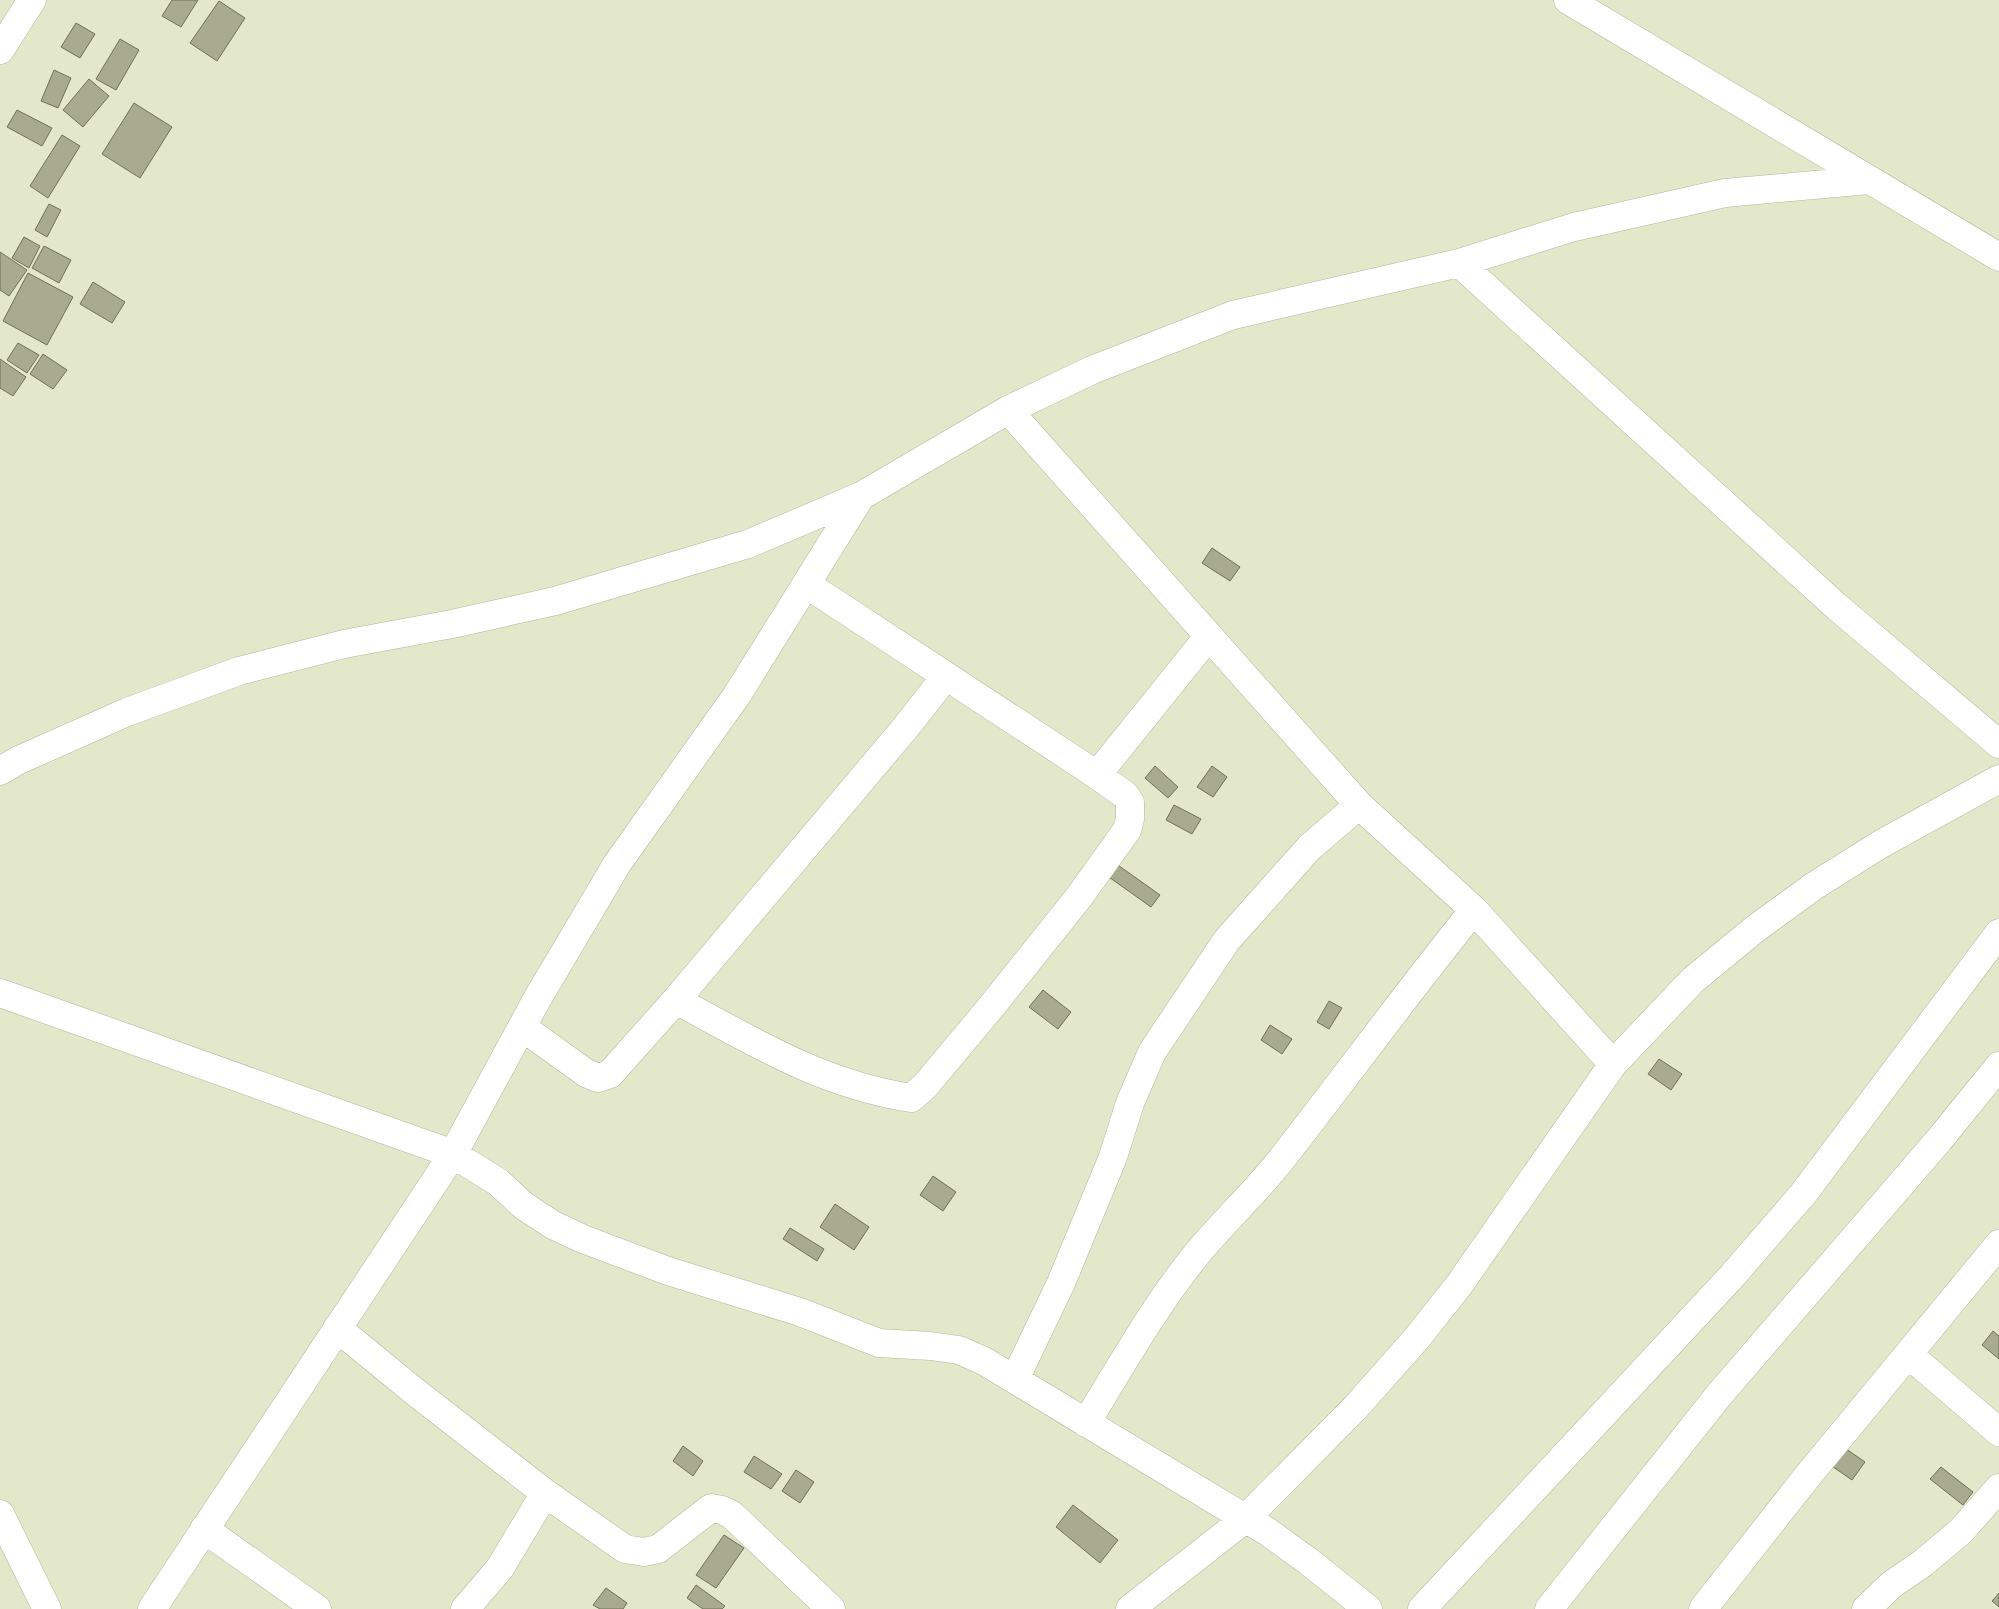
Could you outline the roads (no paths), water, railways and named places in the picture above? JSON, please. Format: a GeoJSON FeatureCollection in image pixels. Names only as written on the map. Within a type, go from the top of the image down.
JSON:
{"type":"FeatureCollection","features":[{"type":"Feature","properties":{"kind":"street"},"geometry":{"type":"LineString","coordinates":[[0,50],[32,0]]}},
{"type":"Feature","properties":{"kind":"street"},"geometry":{"type":"LineString","coordinates":[[1568,0],[1999,257]]}},
{"type":"Feature","properties":{"kind":"street"},"geometry":{"type":"LineString","coordinates":[[0,771],[19,760],[127,712],[239,671],[344,644],[452,624],[554,601],[748,544],[861,496],[1008,410],[1092,370],[1233,315],[1459,263],[1574,227],[1725,193],[1869,180]]}},
{"type":"Feature","properties":{"kind":"street"},"geometry":{"type":"LineString","coordinates":[[1459,263],[1836,606],[1999,744]]}},
{"type":"Feature","properties":{"kind":"street"},"geometry":{"type":"LineString","coordinates":[[1008,410],[1208,637],[1360,805],[1474,910],[1613,1064]]}},
{"type":"Feature","properties":{"kind":"street"},"geometry":{"type":"LineString","coordinates":[[152,1609],[453,1154],[522,1026],[617,864],[737,695],[861,496]]}},
{"type":"Feature","properties":{"kind":"street"},"geometry":{"type":"LineString","coordinates":[[676,1000],[799,1066],[836,1080],[911,1098],[925,1086],[1079,897],[1127,830],[1131,810],[1130,802],[1098,775],[806,584]]}},
{"type":"Feature","properties":{"kind":"street"},"geometry":{"type":"LineString","coordinates":[[1098,775],[1208,637]]}},
{"type":"Feature","properties":{"kind":"street"},"geometry":{"type":"LineString","coordinates":[[522,1026],[586,1073],[598,1078],[610,1074],[676,1000],[906,727],[946,676]]}},
{"type":"Feature","properties":{"kind":"street"},"geometry":{"type":"LineString","coordinates":[[1130,1609],[1245,1519],[1355,1408],[1417,1338],[1459,1285],[1613,1064],[1693,980],[1814,886],[1880,844],[1999,779]]}},
{"type":"Feature","properties":{"kind":"street"},"geometry":{"type":"LineString","coordinates":[[1015,1379],[1061,1283],[1113,1157],[1130,1104],[1152,1052],[1227,940],[1310,847],[1360,805]]}},
{"type":"Feature","properties":{"kind":"street"},"geometry":{"type":"LineString","coordinates":[[1086,1423],[1164,1298],[1181,1275],[1197,1254],[1270,1173],[1417,980],[1474,910]]}},
{"type":"Feature","properties":{"kind":"street"},"geometry":{"type":"LineString","coordinates":[[1422,1609],[1702,1310],[1803,1194],[1999,933]]}},
{"type":"Feature","properties":{"kind":"street"},"geometry":{"type":"LineString","coordinates":[[0,994],[453,1154],[498,1182],[524,1206],[553,1225],[583,1239],[668,1270],[800,1312],[879,1343],[959,1350],[984,1361],[1268,1532],[1368,1609]]}},
{"type":"Feature","properties":{"kind":"street"},"geometry":{"type":"LineString","coordinates":[[1549,1609],[1718,1395],[1939,1140],[1999,1066]]}},
{"type":"Feature","properties":{"kind":"street"},"geometry":{"type":"LineString","coordinates":[[1703,1609],[1999,1244]]}},
{"type":"Feature","properties":{"kind":"street"},"geometry":{"type":"LineString","coordinates":[[337,1328],[414,1391],[545,1493],[625,1549],[644,1552],[658,1549],[711,1508],[722,1510],[732,1515],[831,1609]]}},
{"type":"Feature","properties":{"kind":"street"},"geometry":{"type":"LineString","coordinates":[[1908,1354],[1999,1432]]}},
{"type":"Feature","properties":{"kind":"street"},"geometry":{"type":"LineString","coordinates":[[1866,1609],[1891,1585],[1922,1563],[1961,1531],[1999,1488]]}},
{"type":"Feature","properties":{"kind":"street"},"geometry":{"type":"LineString","coordinates":[[465,1609],[500,1568],[545,1493]]}},
{"type":"Feature","properties":{"kind":"street"},"geometry":{"type":"LineString","coordinates":[[0,1514],[12,1543],[47,1609]]}},
{"type":"Feature","properties":{"kind":"street"},"geometry":{"type":"LineString","coordinates":[[204,1529],[317,1609]]}}]}
